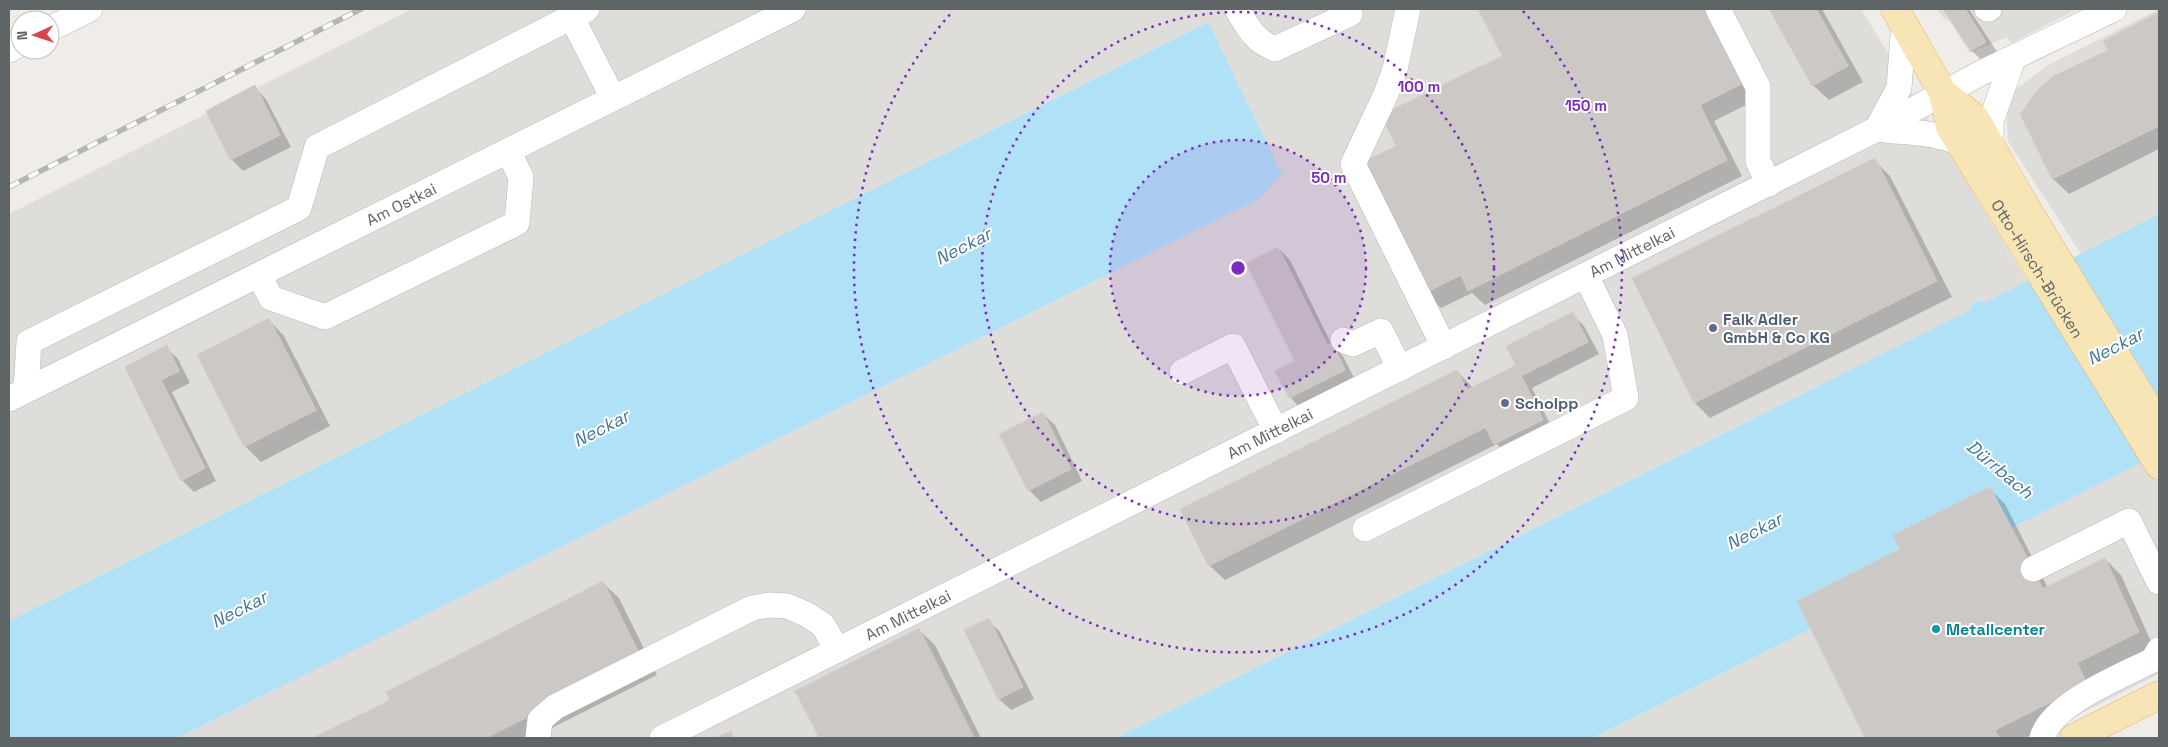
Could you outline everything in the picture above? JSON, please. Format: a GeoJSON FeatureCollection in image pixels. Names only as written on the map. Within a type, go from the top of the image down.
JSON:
{"type":"FeatureCollection","features":[{"type":"Feature","properties":{"kind":"main road","name":"Otto-Hirsch-Brücken"},"geometry":{"type":"LineString","coordinates":[[1900,16],[1943,93],[1950,127],[1960,143],[2010,201],[2159,426]]}},
{"type":"Feature","properties":{"kind":"main road","name":"Otto-Hirsch-Brücken"},"geometry":{"type":"LineString","coordinates":[[1943,93],[1975,118],[1991,145],[2010,201],[2159,465]]}},
{"type":"Feature","properties":{"kind":"main road"},"geometry":{"type":"LineString","coordinates":[[2074,738],[2159,694]]}},
{"type":"Feature","properties":{"kind":"street"},"geometry":{"type":"LineString","coordinates":[[60,24],[90,9]]}},
{"type":"Feature","properties":{"kind":"street","name":"Am Ostkai"},"geometry":{"type":"LineString","coordinates":[[18,395],[793,9]]}},
{"type":"Feature","properties":{"kind":"street"},"geometry":{"type":"LineString","coordinates":[[1236,9],[1249,30],[1261,44],[1274,49],[1350,14]]}},
{"type":"Feature","properties":{"kind":"street"},"geometry":{"type":"LineString","coordinates":[[1408,9],[1396,69],[1353,164],[1444,347]]}},
{"type":"Feature","properties":{"kind":"street"},"geometry":{"type":"LineString","coordinates":[[1718,9],[1758,87],[1758,161],[1769,184]]}},
{"type":"Feature","properties":{"kind":"street","name":"Am Mittelkai"},"geometry":{"type":"LineString","coordinates":[[662,738],[1586,276],[1878,129],[1943,93],[2114,9]]}},
{"type":"Feature","properties":{"kind":"street"},"geometry":{"type":"LineString","coordinates":[[18,395],[29,342],[299,208],[316,147],[579,13],[613,98]]}},
{"type":"Feature","properties":{"kind":"street"},"geometry":{"type":"LineString","coordinates":[[1900,16],[1899,88],[1878,129],[1944,136],[1960,143]]}},
{"type":"Feature","properties":{"kind":"street"},"geometry":{"type":"LineString","coordinates":[[1991,145],[1991,121],[2013,59]]}},
{"type":"Feature","properties":{"kind":"street"},"geometry":{"type":"LineString","coordinates":[[259,275],[271,298],[325,317],[516,223],[521,177],[508,151]]}},
{"type":"Feature","properties":{"kind":"street"},"geometry":{"type":"LineString","coordinates":[[1365,529],[1626,398],[1615,335],[1586,276]]}},
{"type":"Feature","properties":{"kind":"street"},"geometry":{"type":"LineString","coordinates":[[1343,340],[1353,344],[1381,331],[1400,369]]}},
{"type":"Feature","properties":{"kind":"street"},"geometry":{"type":"LineString","coordinates":[[1182,372],[1232,346],[1276,431]]}},
{"type":"Feature","properties":{"kind":"street"},"geometry":{"type":"LineString","coordinates":[[2030,562],[2129,521],[2159,582]]}},
{"type":"Feature","properties":{"kind":"street"},"geometry":{"type":"LineString","coordinates":[[538,738],[540,720],[555,707],[752,608],[769,604],[787,606],[806,614],[823,625],[838,650]]}},
{"type":"Feature","properties":{"kind":"street"},"geometry":{"type":"LineString","coordinates":[[2042,738],[2056,715],[2071,703],[2153,660],[2159,650]]}},
{"type":"Feature","properties":{"kind":"shaded area"},"geometry":{"type":"Polygon","coordinates":[[[412,9],[1861,9],[2027,281],[1984,303],[1978,300],[1972,303],[1972,309],[1116,738],[178,738],[1257,200],[1207,22],[9,621],[9,214],[412,9]]]}},
{"type":"Feature","properties":{"kind":"shaded area"},"geometry":{"type":"Polygon","coordinates":[[[1937,9],[2078,9],[2011,43],[2007,37],[1970,53],[1950,22],[1944,19],[1937,9]]]}},
{"type":"Feature","properties":{"kind":"shaded area"},"geometry":{"type":"Polygon","coordinates":[[[2159,9],[2159,214],[2081,254],[2008,141],[2006,109],[2015,90],[2048,65],[2159,9]]]}},
{"type":"Feature","properties":{"kind":"shaded area"},"geometry":{"type":"Polygon","coordinates":[[[2159,454],[2159,674],[2032,738],[1593,738],[2159,454]]]}},
{"type":"Feature","properties":{"kind":"water","name":"Neckar"},"geometry":{"type":"Polygon","coordinates":[[[1208,22],[1282,174],[1257,200],[178,738],[9,738],[9,621],[1208,22]]]}},
{"type":"Feature","properties":{"kind":"water"},"geometry":{"type":"Polygon","coordinates":[[[2159,214],[2159,454],[1593,738],[1116,738],[1972,309],[1972,303],[1978,300],[1984,303],[2159,214]]]}},
{"type":"Feature","properties":{"kind":"building"},"geometry":{"type":"Polygon","coordinates":[[[1478,9],[1706,9],[1743,83],[1700,105],[1727,160],[1468,291],[1461,275],[1425,293],[1359,164],[1396,146],[1381,115],[1502,56],[1478,9]]]}},
{"type":"Feature","properties":{"kind":"building"},"geometry":{"type":"Polygon","coordinates":[[[1769,9],[1816,9],[1848,66],[1812,86],[1769,9]]]}},
{"type":"Feature","properties":{"kind":"building"},"geometry":{"type":"Polygon","coordinates":[[[1943,9],[1965,9],[1986,42],[1971,51],[1943,9]]]}},
{"type":"Feature","properties":{"kind":"building"},"geometry":{"type":"Polygon","coordinates":[[[2159,12],[2159,126],[2052,179],[2020,114],[2036,92],[2052,77],[2108,50],[2103,41],[2159,12]]]}},
{"type":"Feature","properties":{"kind":"building"},"geometry":{"type":"Polygon","coordinates":[[[255,85],[280,135],[230,160],[206,111],[255,85]]]}},
{"type":"Feature","properties":{"kind":"building"},"geometry":{"type":"Polygon","coordinates":[[[1875,158],[1937,281],[1694,403],[1632,278],[1875,158]]]}},
{"type":"Feature","properties":{"kind":"building"},"geometry":{"type":"Polygon","coordinates":[[[1278,247],[1327,345],[1295,361],[1246,263],[1278,247]]]}},
{"type":"Feature","properties":{"kind":"building"},"geometry":{"type":"Polygon","coordinates":[[[1573,312],[1588,342],[1521,376],[1506,346],[1573,312]]]}},
{"type":"Feature","properties":{"kind":"building"},"geometry":{"type":"Polygon","coordinates":[[[269,318],[316,410],[244,447],[197,355],[269,318]]]}},
{"type":"Feature","properties":{"kind":"building"},"geometry":{"type":"Polygon","coordinates":[[[1332,343],[1345,370],[1289,398],[1275,371],[1332,343]]]}},
{"type":"Feature","properties":{"kind":"building"},"geometry":{"type":"Polygon","coordinates":[[[167,345],[179,371],[137,392],[125,367],[167,345]]]}},
{"type":"Feature","properties":{"kind":"building"},"geometry":{"type":"Polygon","coordinates":[[[1516,365],[1543,420],[1494,444],[1467,390],[1516,365]]]}},
{"type":"Feature","properties":{"kind":"building"},"geometry":{"type":"Polygon","coordinates":[[[1457,370],[1486,427],[1208,566],[1180,509],[1457,370]]]}},
{"type":"Feature","properties":{"kind":"building"},"geometry":{"type":"Polygon","coordinates":[[[161,380],[205,468],[181,481],[137,392],[161,380]]]}},
{"type":"Feature","properties":{"kind":"building"},"geometry":{"type":"Polygon","coordinates":[[[1043,412],[1071,469],[1028,491],[999,434],[1043,412]]]}},
{"type":"Feature","properties":{"kind":"building","name":"Metallcenter"},"geometry":{"type":"Polygon","coordinates":[[[1990,487],[2033,569],[2087,684],[1995,730],[1999,738],[1865,738],[1797,601],[1900,549],[1893,535],[1990,487]]]}},
{"type":"Feature","properties":{"kind":"building"},"geometry":{"type":"Polygon","coordinates":[[[2105,558],[2139,632],[2077,663],[2042,589],[2105,558]]]}},
{"type":"Feature","properties":{"kind":"building"},"geometry":{"type":"Polygon","coordinates":[[[603,581],[642,659],[486,738],[409,738],[386,692],[603,581]]]}},
{"type":"Feature","properties":{"kind":"building"},"geometry":{"type":"Polygon","coordinates":[[[989,618],[1023,687],[998,699],[964,630],[989,618]]]}},
{"type":"Feature","properties":{"kind":"building"},"geometry":{"type":"Polygon","coordinates":[[[919,628],[974,738],[819,738],[795,691],[919,628]]]}},
{"type":"Feature","properties":{"kind":"building"},"geometry":{"type":"Polygon","coordinates":[[[390,700],[409,738],[313,738],[390,700]]]}},
{"type":"Feature","properties":{"kind":"building"},"geometry":{"type":"Polygon","coordinates":[[[731,731],[734,738],[715,738],[731,731]]]}},
{"type":"Feature","properties":{"kind":"railway"},"geometry":{"type":"LineString","coordinates":[[9,187],[361,9]]}},
{"type":"Feature","properties":{"kind":"place","name":"Falk Adler GmbH & Co KG"},"geometry":{"type":"Point","coordinates":[1713,328]}},
{"type":"Feature","properties":{"kind":"place","name":"Scholpp"},"geometry":{"type":"Point","coordinates":[1505,403]}},
{"type":"Feature","properties":{"kind":"place","name":"Metallcenter"},"geometry":{"type":"Point","coordinates":[1936,629]}},
{"type":"Feature","properties":{"kind":"water label","name":"Dürrbach"},"geometry":{"type":"Point","coordinates":[2000,469]}}]}
